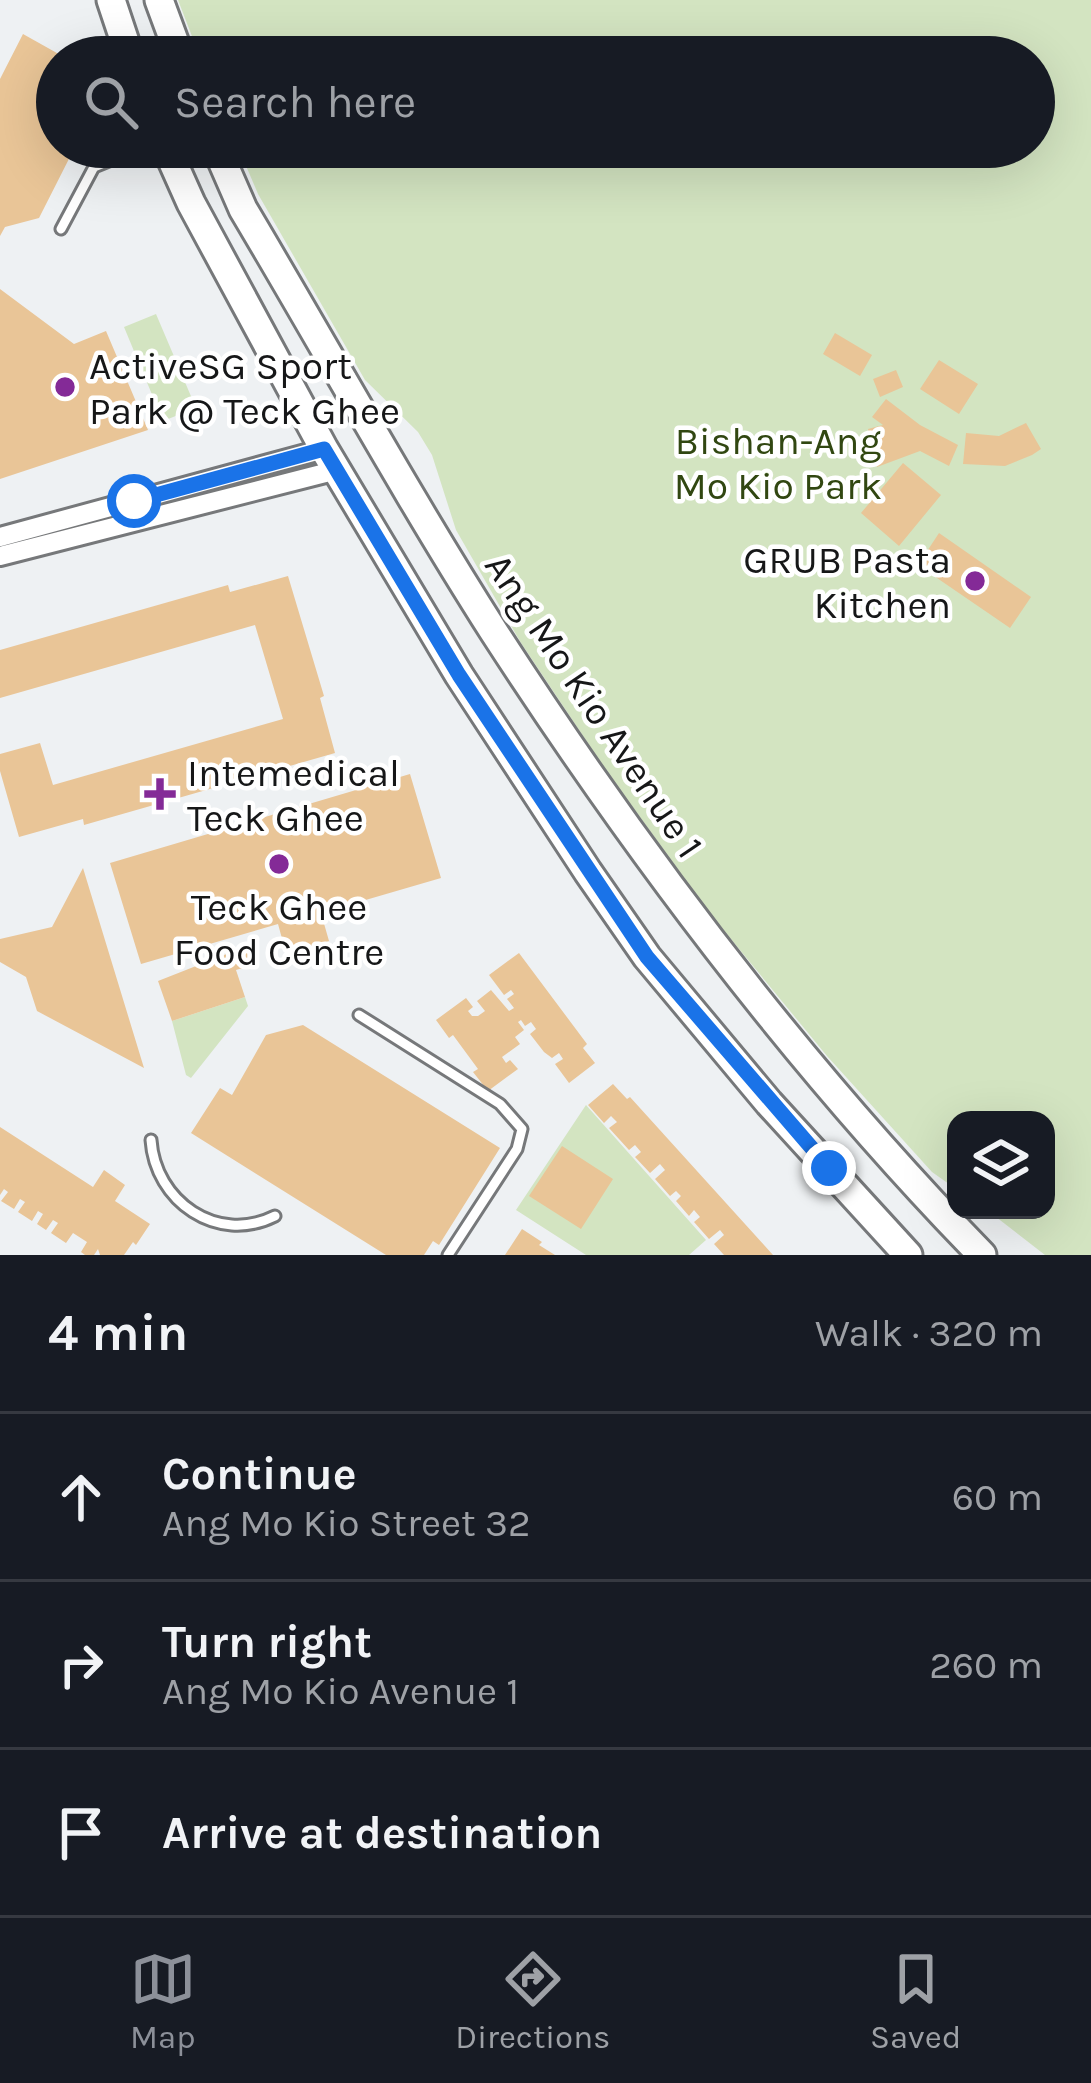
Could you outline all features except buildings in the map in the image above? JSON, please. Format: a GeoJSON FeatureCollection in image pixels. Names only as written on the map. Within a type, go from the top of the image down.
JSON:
{"type":"FeatureCollection","features":[{"type":"Feature","properties":{"kind":"main road"},"geometry":{"type":"LineString","coordinates":[[111,0],[123,36]]}},
{"type":"Feature","properties":{"kind":"main road"},"geometry":{"type":"LineString","coordinates":[[159,0],[172,36]]}},
{"type":"Feature","properties":{"kind":"main road"},"geometry":{"type":"LineString","coordinates":[[175,168],[330,460],[459,675],[647,957],[769,1102],[908,1255]]}},
{"type":"Feature","properties":{"kind":"main road","name":"Ang Mo Kio Avenue 1"},"geometry":{"type":"LineString","coordinates":[[226,168],[243,209],[457,569],[590,776],[698,926],[810,1065],[982,1255]]}},
{"type":"Feature","properties":{"kind":"street"},"geometry":{"type":"LineString","coordinates":[[0,536],[330,460]]}},
{"type":"Feature","properties":{"kind":"street"},"geometry":{"type":"LineString","coordinates":[[0,556],[330,460]]}},
{"type":"Feature","properties":{"kind":"lane"},"geometry":{"type":"LineString","coordinates":[[61,229],[93,168]]}},
{"type":"Feature","properties":{"kind":"lane"},"geometry":{"type":"LineString","coordinates":[[359,1015],[500,1104],[522,1129],[517,1149],[448,1255]]}},
{"type":"Feature","properties":{"kind":"lane"},"geometry":{"type":"LineString","coordinates":[[151,1140],[153,1163],[166,1188],[190,1209],[213,1222],[238,1228],[275,1216]]}},
{"type":"Feature","properties":{"kind":"green space","name":"Bishan-Ang Mo Kio Park"},"geometry":{"type":"Polygon","coordinates":[[[178,0],[1091,0],[1091,1255],[1045,1255],[999,1219],[1055,1219],[1055,1111],[947,1111],[947,1183],[827,1056],[707,910],[521,643],[456,530],[432,455],[418,432],[365,380],[247,168],[1055,168],[1055,36],[192,36],[178,0]]]}},
{"type":"Feature","properties":{"kind":"green space"},"geometry":{"type":"Polygon","coordinates":[[[156,314],[196,408],[163,421],[124,327],[156,314]]]}},
{"type":"Feature","properties":{"kind":"green space"},"geometry":{"type":"Polygon","coordinates":[[[245,997],[248,1006],[191,1078],[186,1075],[172,1021],[245,997]]]}},
{"type":"Feature","properties":{"kind":"green space"},"geometry":{"type":"Polygon","coordinates":[[[586,1105],[706,1240],[689,1255],[586,1255],[516,1210],[586,1105]]]}},
{"type":"Feature","properties":{"kind":"place","name":"ActiveSG Sport Park @ Teck Ghee"},"geometry":{"type":"Point","coordinates":[65,387]}},
{"type":"Feature","properties":{"kind":"place","name":"GRUB Pasta Kitchen"},"geometry":{"type":"Point","coordinates":[975,581]}},
{"type":"Feature","properties":{"kind":"place","name":"Intemedical Teck Ghee"},"geometry":{"type":"Point","coordinates":[160,794]}},
{"type":"Feature","properties":{"kind":"place","name":"Teck Ghee Food Centre"},"geometry":{"type":"Point","coordinates":[279,864]}},
{"type":"Feature","properties":{"kind":"route"},"geometry":{"type":"LineString","coordinates":[[134,501],[324,449],[459,675],[647,957],[829,1168]]}}]}
